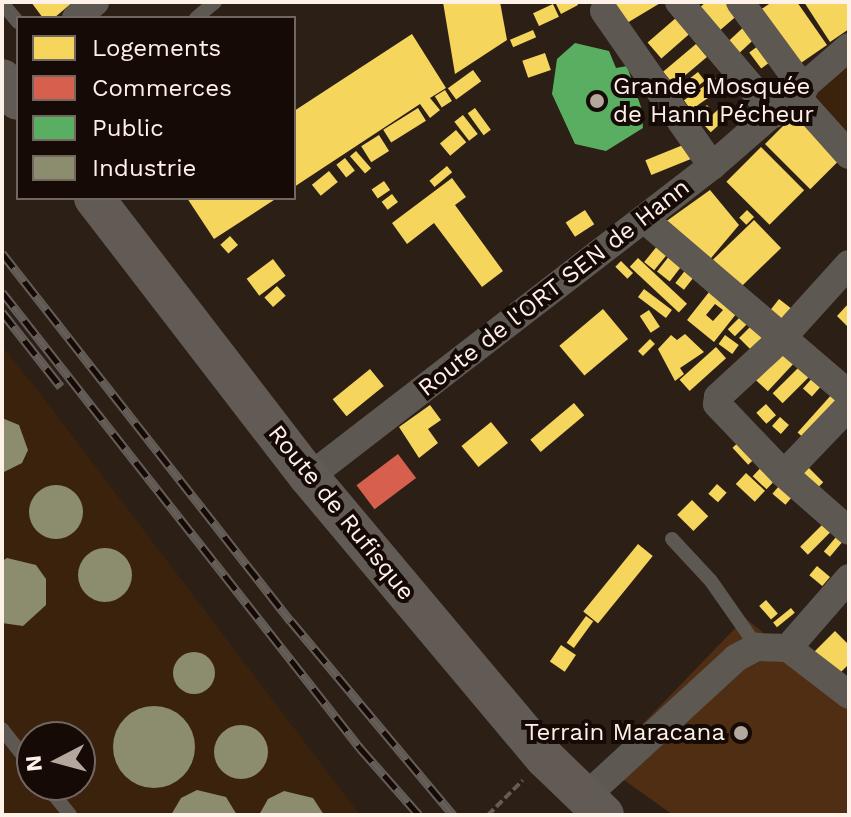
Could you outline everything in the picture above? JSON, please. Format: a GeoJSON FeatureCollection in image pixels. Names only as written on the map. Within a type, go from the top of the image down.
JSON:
{"type":"FeatureCollection","features":[{"type":"Feature","properties":{"kind":"main road"},"geometry":{"type":"LineString","coordinates":[[2,80],[16,98]]}},
{"type":"Feature","properties":{"kind":"main road","name":"Route de Rufisque"},"geometry":{"type":"LineString","coordinates":[[96,200],[309,477],[545,758],[594,806]]}},
{"type":"Feature","properties":{"kind":"street"},"geometry":{"type":"LineString","coordinates":[[78,16],[95,2]]}},
{"type":"Feature","properties":{"kind":"street"},"geometry":{"type":"LineString","coordinates":[[679,2],[774,114]]}},
{"type":"Feature","properties":{"kind":"street"},"geometry":{"type":"LineString","coordinates":[[740,2],[800,92],[849,155]]}},
{"type":"Feature","properties":{"kind":"street"},"geometry":{"type":"LineString","coordinates":[[604,11],[712,166]]}},
{"type":"Feature","properties":{"kind":"street","name":"Route de l'ORT SEN de Hann"},"geometry":{"type":"LineString","coordinates":[[309,477],[712,166],[849,47]]}},
{"type":"Feature","properties":{"kind":"street"},"geometry":{"type":"LineString","coordinates":[[644,219],[849,394]]}},
{"type":"Feature","properties":{"kind":"street"},"geometry":{"type":"LineString","coordinates":[[849,264],[784,336],[718,397],[717,404],[784,474],[849,531]]}},
{"type":"Feature","properties":{"kind":"street"},"geometry":{"type":"LineString","coordinates":[[784,474],[849,406]]}},
{"type":"Feature","properties":{"kind":"street"},"geometry":{"type":"LineString","coordinates":[[788,648],[849,578]]}},
{"type":"Feature","properties":{"kind":"street"},"geometry":{"type":"LineString","coordinates":[[594,806],[736,658],[757,647],[788,648],[849,695]]}},
{"type":"Feature","properties":{"kind":"lane"},"geometry":{"type":"LineString","coordinates":[[198,16],[215,2]]}},
{"type":"Feature","properties":{"kind":"lane"},"geometry":{"type":"LineString","coordinates":[[2,3],[16,20]]}},
{"type":"Feature","properties":{"kind":"lane"},"geometry":{"type":"LineString","coordinates":[[672,539],[711,581],[757,647]]}},
{"type":"Feature","properties":{"kind":"lane"},"geometry":{"type":"LineString","coordinates":[[2,729],[16,747]]}},
{"type":"Feature","properties":{"kind":"path"},"geometry":{"type":"LineString","coordinates":[[488,815],[545,758]]}},
{"type":"Feature","properties":{"kind":"shaded area"},"geometry":{"type":"Polygon","coordinates":[[[849,61],[849,142],[809,99],[849,61]]]}},
{"type":"Feature","properties":{"kind":"shaded area"},"geometry":{"type":"Polygon","coordinates":[[[2,346],[42,396],[360,815],[2,815],[2,346]]]}},
{"type":"Feature","properties":{"kind":"shaded area","name":"Terrain Maracana"},"geometry":{"type":"Polygon","coordinates":[[[745,618],[849,702],[849,815],[673,815],[603,765],[745,618]]]}},
{"type":"Feature","properties":{"kind":"building: Logements"},"geometry":{"type":"Polygon","coordinates":[[[31,2],[73,2],[56,16],[42,16],[31,2]]]}},
{"type":"Feature","properties":{"kind":"building: Logements"},"geometry":{"type":"Polygon","coordinates":[[[443,2],[500,2],[507,40],[455,74],[443,2]]]}},
{"type":"Feature","properties":{"kind":"building: Logements"},"geometry":{"type":"Polygon","coordinates":[[[555,2],[577,2],[578,5],[561,14],[555,2]]]}},
{"type":"Feature","properties":{"kind":"building: Logements"},"geometry":{"type":"Polygon","coordinates":[[[608,2],[662,2],[622,26],[608,2]]]}},
{"type":"Feature","properties":{"kind":"building: Logements"},"geometry":{"type":"Polygon","coordinates":[[[706,2],[731,2],[740,13],[718,32],[698,9],[706,2]]]}},
{"type":"Feature","properties":{"kind":"building: Logements"},"geometry":{"type":"Polygon","coordinates":[[[772,2],[797,2],[827,45],[795,67],[757,12],[772,2]]]}},
{"type":"Feature","properties":{"kind":"building: Logements"},"geometry":{"type":"Polygon","coordinates":[[[804,2],[849,2],[849,29],[830,42],[804,2]]]}},
{"type":"Feature","properties":{"kind":"building: Logements"},"geometry":{"type":"Polygon","coordinates":[[[553,4],[559,17],[539,26],[533,13],[553,4]]]}},
{"type":"Feature","properties":{"kind":"building: Logements"},"geometry":{"type":"Polygon","coordinates":[[[677,17],[691,33],[661,58],[648,43],[677,17]]]}},
{"type":"Feature","properties":{"kind":"building: Logements"},"geometry":{"type":"Polygon","coordinates":[[[748,23],[759,35],[738,54],[727,43],[748,23]]]}},
{"type":"Feature","properties":{"kind":"building: Logements"},"geometry":{"type":"Polygon","coordinates":[[[533,30],[536,37],[513,47],[510,40],[533,30]]]}},
{"type":"Feature","properties":{"kind":"building: Logements"},"geometry":{"type":"Polygon","coordinates":[[[412,34],[446,88],[430,98],[440,110],[430,118],[420,104],[296,186],[296,110],[412,34]]]}},
{"type":"Feature","properties":{"kind":"building: Logements"},"geometry":{"type":"Polygon","coordinates":[[[696,44],[707,57],[674,85],[663,72],[696,44]]]}},
{"type":"Feature","properties":{"kind":"building: Logements"},"geometry":{"type":"Polygon","coordinates":[[[758,46],[770,62],[761,69],[749,53],[758,46]]]}},
{"type":"Feature","properties":{"kind":"building: Logements"},"geometry":{"type":"Polygon","coordinates":[[[545,53],[551,70],[528,78],[522,61],[545,53]]]}},
{"type":"Feature","properties":{"kind":"building: Logements"},"geometry":{"type":"Polygon","coordinates":[[[473,70],[481,81],[456,100],[448,88],[473,70]]]}},
{"type":"Feature","properties":{"kind":"building: Logements"},"geometry":{"type":"Polygon","coordinates":[[[698,72],[705,81],[680,100],[674,91],[698,72]]]}},
{"type":"Feature","properties":{"kind":"building: Logements"},"geometry":{"type":"Polygon","coordinates":[[[720,75],[727,85],[691,110],[684,100],[720,75]]]}},
{"type":"Feature","properties":{"kind":"building: Logements"},"geometry":{"type":"Polygon","coordinates":[[[780,77],[784,84],[772,91],[768,84],[780,77]]]}},
{"type":"Feature","properties":{"kind":"building: Logements"},"geometry":{"type":"Polygon","coordinates":[[[445,90],[452,101],[442,107],[435,96],[445,90]]]}},
{"type":"Feature","properties":{"kind":"building: Logements"},"geometry":{"type":"Polygon","coordinates":[[[707,105],[712,111],[701,120],[696,114],[707,105]]]}},
{"type":"Feature","properties":{"kind":"building: Logements"},"geometry":{"type":"Polygon","coordinates":[[[722,106],[730,115],[711,132],[703,123],[722,106]]]}},
{"type":"Feature","properties":{"kind":"building: Logements"},"geometry":{"type":"Polygon","coordinates":[[[418,108],[426,121],[391,142],[383,130],[418,108]]]}},
{"type":"Feature","properties":{"kind":"building: Logements"},"geometry":{"type":"Polygon","coordinates":[[[475,108],[491,130],[484,135],[468,113],[475,108]]]}},
{"type":"Feature","properties":{"kind":"building: Logements"},"geometry":{"type":"Polygon","coordinates":[[[463,115],[478,134],[469,141],[454,122],[463,115]]]}},
{"type":"Feature","properties":{"kind":"building: Logements"},"geometry":{"type":"Polygon","coordinates":[[[794,115],[839,160],[810,189],[765,144],[794,115]]]}},
{"type":"Feature","properties":{"kind":"building: Logements"},"geometry":{"type":"Polygon","coordinates":[[[456,130],[466,142],[450,156],[440,143],[456,130]]]}},
{"type":"Feature","properties":{"kind":"building: Logements"},"geometry":{"type":"Polygon","coordinates":[[[379,135],[389,151],[371,162],[361,146],[379,135]]]}},
{"type":"Feature","properties":{"kind":"building: Logements"},"geometry":{"type":"Polygon","coordinates":[[[688,143],[694,158],[651,175],[645,160],[688,143]]]}},
{"type":"Feature","properties":{"kind":"building: Logements"},"geometry":{"type":"Polygon","coordinates":[[[761,147],[804,190],[769,225],[726,182],[761,147]]]}},
{"type":"Feature","properties":{"kind":"building: Logements"},"geometry":{"type":"Polygon","coordinates":[[[356,151],[371,168],[365,174],[350,156],[356,151]]]}},
{"type":"Feature","properties":{"kind":"building: Logements"},"geometry":{"type":"Polygon","coordinates":[[[345,158],[355,171],[346,177],[336,165],[345,158]]]}},
{"type":"Feature","properties":{"kind":"building: Logements"},"geometry":{"type":"Polygon","coordinates":[[[447,166],[452,172],[435,187],[429,181],[447,166]]]}},
{"type":"Feature","properties":{"kind":"building: Logements"},"geometry":{"type":"Polygon","coordinates":[[[329,171],[338,182],[321,196],[312,185],[329,171]]]}},
{"type":"Feature","properties":{"kind":"building: Logements"},"geometry":{"type":"Polygon","coordinates":[[[452,178],[466,197],[455,205],[503,271],[482,287],[434,223],[407,244],[392,223],[452,178]]]}},
{"type":"Feature","properties":{"kind":"building: Logements"},"geometry":{"type":"Polygon","coordinates":[[[384,181],[390,190],[378,199],[372,189],[384,181]]]}},
{"type":"Feature","properties":{"kind":"building: Logements"},"geometry":{"type":"Polygon","coordinates":[[[710,190],[739,225],[706,264],[661,225],[710,190]]]}},
{"type":"Feature","properties":{"kind":"building: Logements"},"geometry":{"type":"Polygon","coordinates":[[[392,194],[398,202],[388,210],[382,202],[392,194]]]}},
{"type":"Feature","properties":{"kind":"building: Logements"},"geometry":{"type":"Polygon","coordinates":[[[188,200],[274,200],[214,239],[188,200]]]}},
{"type":"Feature","properties":{"kind":"building: Logements"},"geometry":{"type":"Polygon","coordinates":[[[585,210],[594,224],[575,237],[566,223],[585,210]]]}},
{"type":"Feature","properties":{"kind":"building: Logements"},"geometry":{"type":"Polygon","coordinates":[[[747,210],[754,217],[746,225],[739,218],[747,210]]]}},
{"type":"Feature","properties":{"kind":"building: Logements"},"geometry":{"type":"Polygon","coordinates":[[[754,220],[781,248],[740,288],[713,260],[754,220]]]}},
{"type":"Feature","properties":{"kind":"building: Logements"},"geometry":{"type":"Polygon","coordinates":[[[230,236],[238,245],[228,254],[220,245],[230,236]]]}},
{"type":"Feature","properties":{"kind":"building: Logements"},"geometry":{"type":"Polygon","coordinates":[[[658,245],[668,253],[654,270],[644,262],[658,245]]]}},
{"type":"Feature","properties":{"kind":"building: Logements"},"geometry":{"type":"Polygon","coordinates":[[[670,255],[683,265],[670,281],[657,272],[670,255]]]}},
{"type":"Feature","properties":{"kind":"building: Logements"},"geometry":{"type":"Polygon","coordinates":[[[638,258],[687,304],[679,312],[630,267],[638,258]]]}},
{"type":"Feature","properties":{"kind":"building: Logements"},"geometry":{"type":"Polygon","coordinates":[[[273,259],[286,276],[259,296],[247,279],[273,259]]]}},
{"type":"Feature","properties":{"kind":"building: Logements"},"geometry":{"type":"Polygon","coordinates":[[[621,261],[633,273],[627,279],[615,267],[621,261]]]}},
{"type":"Feature","properties":{"kind":"building: Logements"},"geometry":{"type":"Polygon","coordinates":[[[687,268],[696,275],[684,290],[675,283],[687,268]]]}},
{"type":"Feature","properties":{"kind":"building: Logements"},"geometry":{"type":"Polygon","coordinates":[[[277,286],[286,296],[273,307],[264,297],[277,286]]]}},
{"type":"Feature","properties":{"kind":"building: Logements"},"geometry":{"type":"Polygon","coordinates":[[[713,287],[740,309],[714,342],[687,320],[713,287]],[[715,304],[706,315],[713,321],[723,310],[715,304]]]}},
{"type":"Feature","properties":{"kind":"building: Logements"},"geometry":{"type":"Polygon","coordinates":[[[644,289],[672,310],[666,318],[638,297],[644,289]]]}},
{"type":"Feature","properties":{"kind":"building: Logements"},"geometry":{"type":"Polygon","coordinates":[[[779,299],[792,309],[780,324],[767,314],[779,299]]]}},
{"type":"Feature","properties":{"kind":"building: Logements"},"geometry":{"type":"Polygon","coordinates":[[[849,303],[849,328],[837,316],[849,303]]]}},
{"type":"Feature","properties":{"kind":"building: Logements"},"geometry":{"type":"Polygon","coordinates":[[[603,309],[628,339],[584,376],[559,346],[603,309]]]}},
{"type":"Feature","properties":{"kind":"building: Logements"},"geometry":{"type":"Polygon","coordinates":[[[649,310],[660,327],[651,333],[640,316],[649,310]]]}},
{"type":"Feature","properties":{"kind":"building: Logements"},"geometry":{"type":"Polygon","coordinates":[[[744,313],[751,320],[735,336],[728,329],[744,313]]]}},
{"type":"Feature","properties":{"kind":"building: Logements"},"geometry":{"type":"Polygon","coordinates":[[[756,321],[771,336],[754,353],[739,338],[756,321]]]}},
{"type":"Feature","properties":{"kind":"building: Logements"},"geometry":{"type":"Polygon","coordinates":[[[685,334],[704,352],[680,368],[684,374],[675,381],[658,349],[671,335],[677,340],[685,334]]]}},
{"type":"Feature","properties":{"kind":"building: Logements"},"geometry":{"type":"Polygon","coordinates":[[[725,335],[739,345],[732,354],[719,344],[725,335]]]}},
{"type":"Feature","properties":{"kind":"building: Logements"},"geometry":{"type":"Polygon","coordinates":[[[650,339],[655,344],[643,356],[638,351],[650,339]]]}},
{"type":"Feature","properties":{"kind":"building: Logements"},"geometry":{"type":"Polygon","coordinates":[[[716,347],[726,358],[690,391],[680,380],[716,347]]]}},
{"type":"Feature","properties":{"kind":"building: Logements"},"geometry":{"type":"Polygon","coordinates":[[[779,347],[795,362],[768,391],[752,376],[779,347]]]}},
{"type":"Feature","properties":{"kind":"building: Logements"},"geometry":{"type":"Polygon","coordinates":[[[801,365],[811,375],[783,403],[773,393],[801,365]]]}},
{"type":"Feature","properties":{"kind":"building: Logements"},"geometry":{"type":"Polygon","coordinates":[[[370,369],[384,386],[347,416],[333,399],[370,369]]]}},
{"type":"Feature","properties":{"kind":"building: Logements"},"geometry":{"type":"Polygon","coordinates":[[[815,375],[824,383],[812,396],[803,388],[815,375]]]}},
{"type":"Feature","properties":{"kind":"building: Logements"},"geometry":{"type":"Polygon","coordinates":[[[833,393],[842,401],[806,440],[798,432],[833,393]]]}},
{"type":"Feature","properties":{"kind":"building: Logements"},"geometry":{"type":"Polygon","coordinates":[[[574,403],[584,415],[541,452],[530,440],[574,403]]]}},
{"type":"Feature","properties":{"kind":"building: Logements"},"geometry":{"type":"Polygon","coordinates":[[[766,404],[776,415],[766,424],[756,413],[766,404]]]}},
{"type":"Feature","properties":{"kind":"building: Logements"},"geometry":{"type":"Polygon","coordinates":[[[430,405],[441,420],[428,429],[438,443],[419,458],[399,427],[430,405]]]}},
{"type":"Feature","properties":{"kind":"building: Logements"},"geometry":{"type":"Polygon","coordinates":[[[780,417],[789,425],[781,434],[772,426],[780,417]]]}},
{"type":"Feature","properties":{"kind":"building: Logements"},"geometry":{"type":"Polygon","coordinates":[[[491,422],[508,443],[478,467],[461,446],[491,422]]]}},
{"type":"Feature","properties":{"kind":"building: Logements"},"geometry":{"type":"Polygon","coordinates":[[[742,439],[758,456],[748,465],[732,448],[742,439]]]}},
{"type":"Feature","properties":{"kind":"building: Logements"},"geometry":{"type":"Polygon","coordinates":[[[767,461],[781,474],[767,489],[753,476],[767,461]]]}},
{"type":"Feature","properties":{"kind":"building: Logements"},"geometry":{"type":"Polygon","coordinates":[[[807,466],[823,482],[812,494],[796,477],[807,466]]]}},
{"type":"Feature","properties":{"kind":"building: Logements"},"geometry":{"type":"Polygon","coordinates":[[[746,473],[765,491],[755,502],[736,484],[746,473]]]}},
{"type":"Feature","properties":{"kind":"building: Logements"},"geometry":{"type":"Polygon","coordinates":[[[784,480],[797,491],[785,505],[772,494],[784,480]]]}},
{"type":"Feature","properties":{"kind":"building: Logements"},"geometry":{"type":"Polygon","coordinates":[[[717,484],[727,493],[718,502],[708,494],[717,484]]]}},
{"type":"Feature","properties":{"kind":"building: Logements"},"geometry":{"type":"Polygon","coordinates":[[[692,500],[708,516],[693,531],[677,515],[692,500]]]}},
{"type":"Feature","properties":{"kind":"building: Logements"},"geometry":{"type":"Polygon","coordinates":[[[827,520],[835,528],[808,555],[800,547],[827,520]]]}},
{"type":"Feature","properties":{"kind":"building: Logements"},"geometry":{"type":"Polygon","coordinates":[[[836,537],[842,542],[830,557],[824,552],[836,537]]]}},
{"type":"Feature","properties":{"kind":"building: Logements"},"geometry":{"type":"Polygon","coordinates":[[[638,544],[653,556],[598,624],[583,612],[638,544]]]}},
{"type":"Feature","properties":{"kind":"building: Logements"},"geometry":{"type":"Polygon","coordinates":[[[817,566],[830,577],[822,586],[809,575],[817,566]]]}},
{"type":"Feature","properties":{"kind":"building: Logements"},"geometry":{"type":"Polygon","coordinates":[[[766,600],[778,614],[771,619],[759,606],[766,600]]]}},
{"type":"Feature","properties":{"kind":"building: Logements"},"geometry":{"type":"Polygon","coordinates":[[[791,608],[795,613],[777,627],[773,622],[791,608]]]}},
{"type":"Feature","properties":{"kind":"building: Logements"},"geometry":{"type":"Polygon","coordinates":[[[586,616],[593,621],[574,648],[567,643],[586,616]]]}},
{"type":"Feature","properties":{"kind":"building: Logements"},"geometry":{"type":"Polygon","coordinates":[[[835,631],[849,645],[849,664],[832,681],[809,657],[835,631]]]}},
{"type":"Feature","properties":{"kind":"building: Logements"},"geometry":{"type":"Polygon","coordinates":[[[561,645],[576,655],[565,672],[550,662],[561,645]]]}},
{"type":"Feature","properties":{"kind":"building: Commerces"},"geometry":{"type":"Polygon","coordinates":[[[398,454],[416,478],[375,509],[356,485],[398,454]]]}},
{"type":"Feature","properties":{"kind":"building: Public","name":"Grande Mosquée de Hann Pécheur"},"geometry":{"type":"Polygon","coordinates":[[[575,43],[609,51],[616,68],[627,66],[641,107],[643,128],[606,151],[575,144],[552,94],[557,59],[575,43]]]}},
{"type":"Feature","properties":{"kind":"building: Industrie"},"geometry":{"type":"Polygon","coordinates":[[[2,418],[19,425],[28,450],[22,463],[2,473],[2,418]]]}},
{"type":"Feature","properties":{"kind":"building: Industrie"},"geometry":{"type":"Polygon","coordinates":[[[56,485],[75,493],[83,512],[75,531],[56,539],[37,531],[29,512],[37,493],[56,485]]]}},
{"type":"Feature","properties":{"kind":"building: Industrie"},"geometry":{"type":"Polygon","coordinates":[[[105,548],[124,556],[132,575],[124,594],[105,602],[86,594],[78,575],[86,556],[105,548]]]}},
{"type":"Feature","properties":{"kind":"building: Industrie"},"geometry":{"type":"Polygon","coordinates":[[[7,558],[36,565],[46,579],[46,605],[23,626],[2,623],[2,561],[7,558]]]}},
{"type":"Feature","properties":{"kind":"building: Industrie"},"geometry":{"type":"Polygon","coordinates":[[[194,652],[209,658],[215,673],[209,688],[194,694],[179,688],[173,673],[179,658],[194,652]]]}},
{"type":"Feature","properties":{"kind":"building: Industrie"},"geometry":{"type":"Polygon","coordinates":[[[154,706],[170,709],[183,718],[192,731],[195,747],[192,763],[183,776],[170,785],[154,788],[138,785],[125,776],[116,763],[113,747],[116,731],[125,718],[138,709],[154,706]]]}},
{"type":"Feature","properties":{"kind":"building: Industrie"},"geometry":{"type":"Polygon","coordinates":[[[241,725],[260,733],[268,752],[260,771],[241,779],[222,771],[214,752],[222,733],[241,725]]]}},
{"type":"Feature","properties":{"kind":"building: Industrie"},"geometry":{"type":"Polygon","coordinates":[[[197,790],[226,797],[237,815],[171,815],[181,798],[197,790]]]}},
{"type":"Feature","properties":{"kind":"building: Industrie"},"geometry":{"type":"Polygon","coordinates":[[[284,791],[313,798],[324,815],[259,815],[268,799],[284,791]]]}},
{"type":"Feature","properties":{"kind":"railway"},"geometry":{"type":"LineString","coordinates":[[2,253],[291,621],[453,815]]}},
{"type":"Feature","properties":{"kind":"railway"},"geometry":{"type":"LineString","coordinates":[[2,292],[360,748],[419,815]]}},
{"type":"Feature","properties":{"kind":"railway"},"geometry":{"type":"LineString","coordinates":[[2,312],[61,387]]}},
{"type":"Feature","properties":{"kind":"place","name":"Grande Mosquée de Hann Pécheur"},"geometry":{"type":"Point","coordinates":[597,101]}},
{"type":"Feature","properties":{"kind":"place","name":"Terrain Maracana"},"geometry":{"type":"Point","coordinates":[741,733]}}]}
